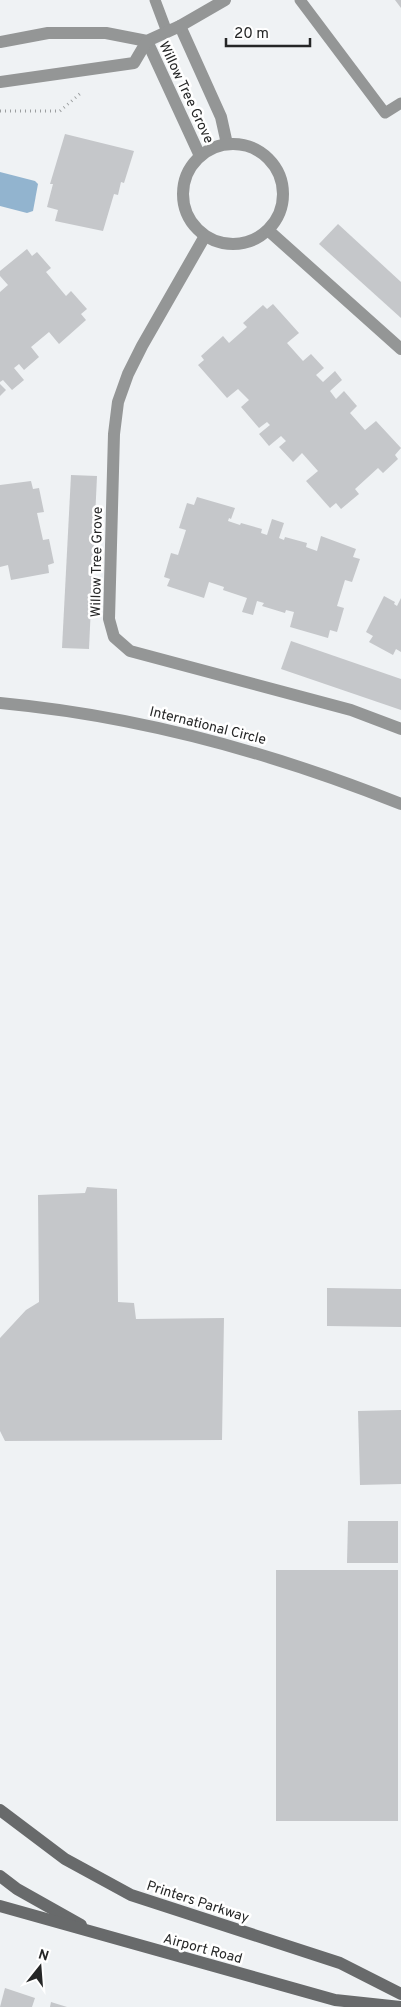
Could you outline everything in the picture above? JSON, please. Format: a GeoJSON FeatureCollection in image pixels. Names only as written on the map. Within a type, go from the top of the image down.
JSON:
{"type":"FeatureCollection","features":[{"type":"Feature","properties":{"kind":"main road","name":"Printers Parkway"},"geometry":{"type":"LineString","coordinates":[[0,1810],[65,1859],[131,1895],[340,1963],[401,1994]]}},
{"type":"Feature","properties":{"kind":"main road"},"geometry":{"type":"LineString","coordinates":[[0,1876],[17,1890],[101,1936]]}},
{"type":"Feature","properties":{"kind":"main road","name":"Airport Road"},"geometry":{"type":"LineString","coordinates":[[0,1906],[101,1936],[335,2000],[400,2007]]}},
{"type":"Feature","properties":{"kind":"street"},"geometry":{"type":"LineString","coordinates":[[0,82],[134,63],[147,41],[180,26],[225,0]]}},
{"type":"Feature","properties":{"kind":"street","name":"Willow Tree Grove"},"geometry":{"type":"LineString","coordinates":[[180,26],[221,117],[227,144]]}},
{"type":"Feature","properties":{"kind":"street"},"geometry":{"type":"LineString","coordinates":[[0,42],[48,33],[106,33],[147,41]]}},
{"type":"Feature","properties":{"kind":"street","name":"Willow Tree Grove"},"geometry":{"type":"LineString","coordinates":[[147,41],[200,156]]}},
{"type":"Feature","properties":{"kind":"street","name":"Willow Tree Grove"},"geometry":{"type":"LineString","coordinates":[[227,144],[246,145],[260,151],[273,163],[283,180],[284,193],[279,216],[269,231],[254,241],[241,244],[227,244],[205,236],[192,224],[184,208],[183,186],[189,170],[200,156],[210,149],[227,144]]}},
{"type":"Feature","properties":{"kind":"street"},"geometry":{"type":"LineString","coordinates":[[269,231],[401,349]]}},
{"type":"Feature","properties":{"kind":"street","name":"Willow Tree Grove"},"geometry":{"type":"LineString","coordinates":[[205,236],[142,346],[128,374],[118,402],[114,434],[109,619],[114,637],[130,651],[351,710],[401,729]]}},
{"type":"Feature","properties":{"kind":"street","name":"International Circle"},"geometry":{"type":"LineString","coordinates":[[0,702],[44,707],[185,734],[258,752],[333,777],[401,804]]}},
{"type":"Feature","properties":{"kind":"lane"},"geometry":{"type":"LineString","coordinates":[[155,0],[167,32]]}},
{"type":"Feature","properties":{"kind":"lane"},"geometry":{"type":"LineString","coordinates":[[300,0],[385,113],[401,103]]}},
{"type":"Feature","properties":{"kind":"path"},"geometry":{"type":"LineString","coordinates":[[0,111],[60,112],[112,66]]}},
{"type":"Feature","properties":{"kind":"water"},"geometry":{"type":"Polygon","coordinates":[[[0,172],[35,181],[38,184],[33,211],[27,213],[0,206],[0,172]]]}},
{"type":"Feature","properties":{"kind":"building"},"geometry":{"type":"Polygon","coordinates":[[[395,0],[401,0],[401,8],[395,0]]]}},
{"type":"Feature","properties":{"kind":"building"},"geometry":{"type":"Polygon","coordinates":[[[65,134],[134,151],[124,183],[121,182],[118,195],[114,194],[103,231],[55,221],[58,210],[47,207],[53,184],[50,184],[65,134]]]}},
{"type":"Feature","properties":{"kind":"building"},"geometry":{"type":"Polygon","coordinates":[[[338,224],[401,282],[401,318],[319,244],[338,224]]]}},
{"type":"Feature","properties":{"kind":"building"},"geometry":{"type":"Polygon","coordinates":[[[27,249],[32,256],[37,252],[51,268],[46,272],[66,296],[71,291],[87,309],[81,314],[86,320],[59,344],[49,332],[31,347],[39,357],[24,370],[19,364],[14,368],[24,380],[12,390],[3,380],[0,382],[0,292],[8,285],[0,276],[0,271],[27,249]]]}},
{"type":"Feature","properties":{"kind":"building"},"geometry":{"type":"Polygon","coordinates":[[[273,304],[299,333],[287,343],[303,361],[311,354],[324,368],[316,375],[323,382],[335,371],[342,380],[330,391],[336,399],[344,391],[357,406],[350,413],[365,430],[376,421],[401,448],[395,455],[398,459],[383,473],[378,468],[355,489],[359,494],[341,509],[336,503],[330,508],[306,481],[318,471],[302,453],[293,462],[279,447],[286,441],[281,436],[269,446],[259,434],[270,425],[267,422],[259,428],[241,407],[249,400],[238,389],[227,398],[198,365],[204,360],[201,356],[223,336],[229,343],[247,327],[243,323],[263,305],[267,309],[273,304]]]}},
{"type":"Feature","properties":{"kind":"building"},"geometry":{"type":"Polygon","coordinates":[[[0,384],[6,390],[0,396],[0,384]]]}},
{"type":"Feature","properties":{"kind":"building"},"geometry":{"type":"Polygon","coordinates":[[[71,475],[97,476],[89,649],[62,648],[71,475]]]}},
{"type":"Feature","properties":{"kind":"building"},"geometry":{"type":"Polygon","coordinates":[[[31,481],[33,489],[39,488],[44,512],[37,513],[43,540],[49,539],[54,563],[48,565],[49,573],[11,580],[8,565],[0,567],[0,485],[31,481]]]}},
{"type":"Feature","properties":{"kind":"building"},"geometry":{"type":"Polygon","coordinates":[[[197,497],[235,508],[231,519],[229,518],[228,521],[262,529],[261,533],[267,535],[272,519],[284,523],[279,538],[284,540],[285,537],[307,543],[306,547],[317,551],[321,536],[356,549],[353,557],[360,559],[352,582],[345,580],[337,606],[344,608],[337,632],[330,630],[328,638],[290,627],[294,612],[286,610],[285,613],[262,606],[264,603],[257,601],[253,615],[242,612],[247,598],[223,590],[224,587],[209,582],[204,598],[167,586],[170,579],[164,577],[171,553],[178,555],[186,530],[179,528],[187,503],[194,505],[197,497]]]}},
{"type":"Feature","properties":{"kind":"building"},"geometry":{"type":"Polygon","coordinates":[[[384,596],[395,602],[394,604],[397,606],[401,598],[401,652],[396,649],[393,655],[369,642],[373,636],[366,632],[384,596]]]}},
{"type":"Feature","properties":{"kind":"building"},"geometry":{"type":"Polygon","coordinates":[[[291,641],[401,679],[401,710],[281,669],[291,641]]]}},
{"type":"Feature","properties":{"kind":"building"},"geometry":{"type":"Polygon","coordinates":[[[87,1187],[117,1189],[118,1302],[134,1303],[136,1319],[224,1318],[222,1440],[5,1441],[0,1431],[0,1338],[26,1310],[39,1302],[38,1195],[85,1193],[87,1187]]]}},
{"type":"Feature","properties":{"kind":"building"},"geometry":{"type":"Polygon","coordinates":[[[327,1288],[401,1289],[401,1327],[327,1326],[327,1288]]]}},
{"type":"Feature","properties":{"kind":"building"},"geometry":{"type":"Polygon","coordinates":[[[401,1410],[401,1484],[360,1485],[358,1411],[401,1410]]]}},
{"type":"Feature","properties":{"kind":"building"},"geometry":{"type":"Polygon","coordinates":[[[348,1521],[398,1521],[398,1563],[347,1563],[348,1521]]]}},
{"type":"Feature","properties":{"kind":"building"},"geometry":{"type":"Polygon","coordinates":[[[276,1570],[398,1570],[398,1821],[276,1821],[276,1570]]]}},
{"type":"Feature","properties":{"kind":"building"},"geometry":{"type":"Polygon","coordinates":[[[5,1988],[35,1998],[32,2007],[0,2007],[5,1988]]]}},
{"type":"Feature","properties":{"kind":"building"},"geometry":{"type":"Polygon","coordinates":[[[51,2002],[67,2007],[50,2007],[51,2002]]]}}]}
